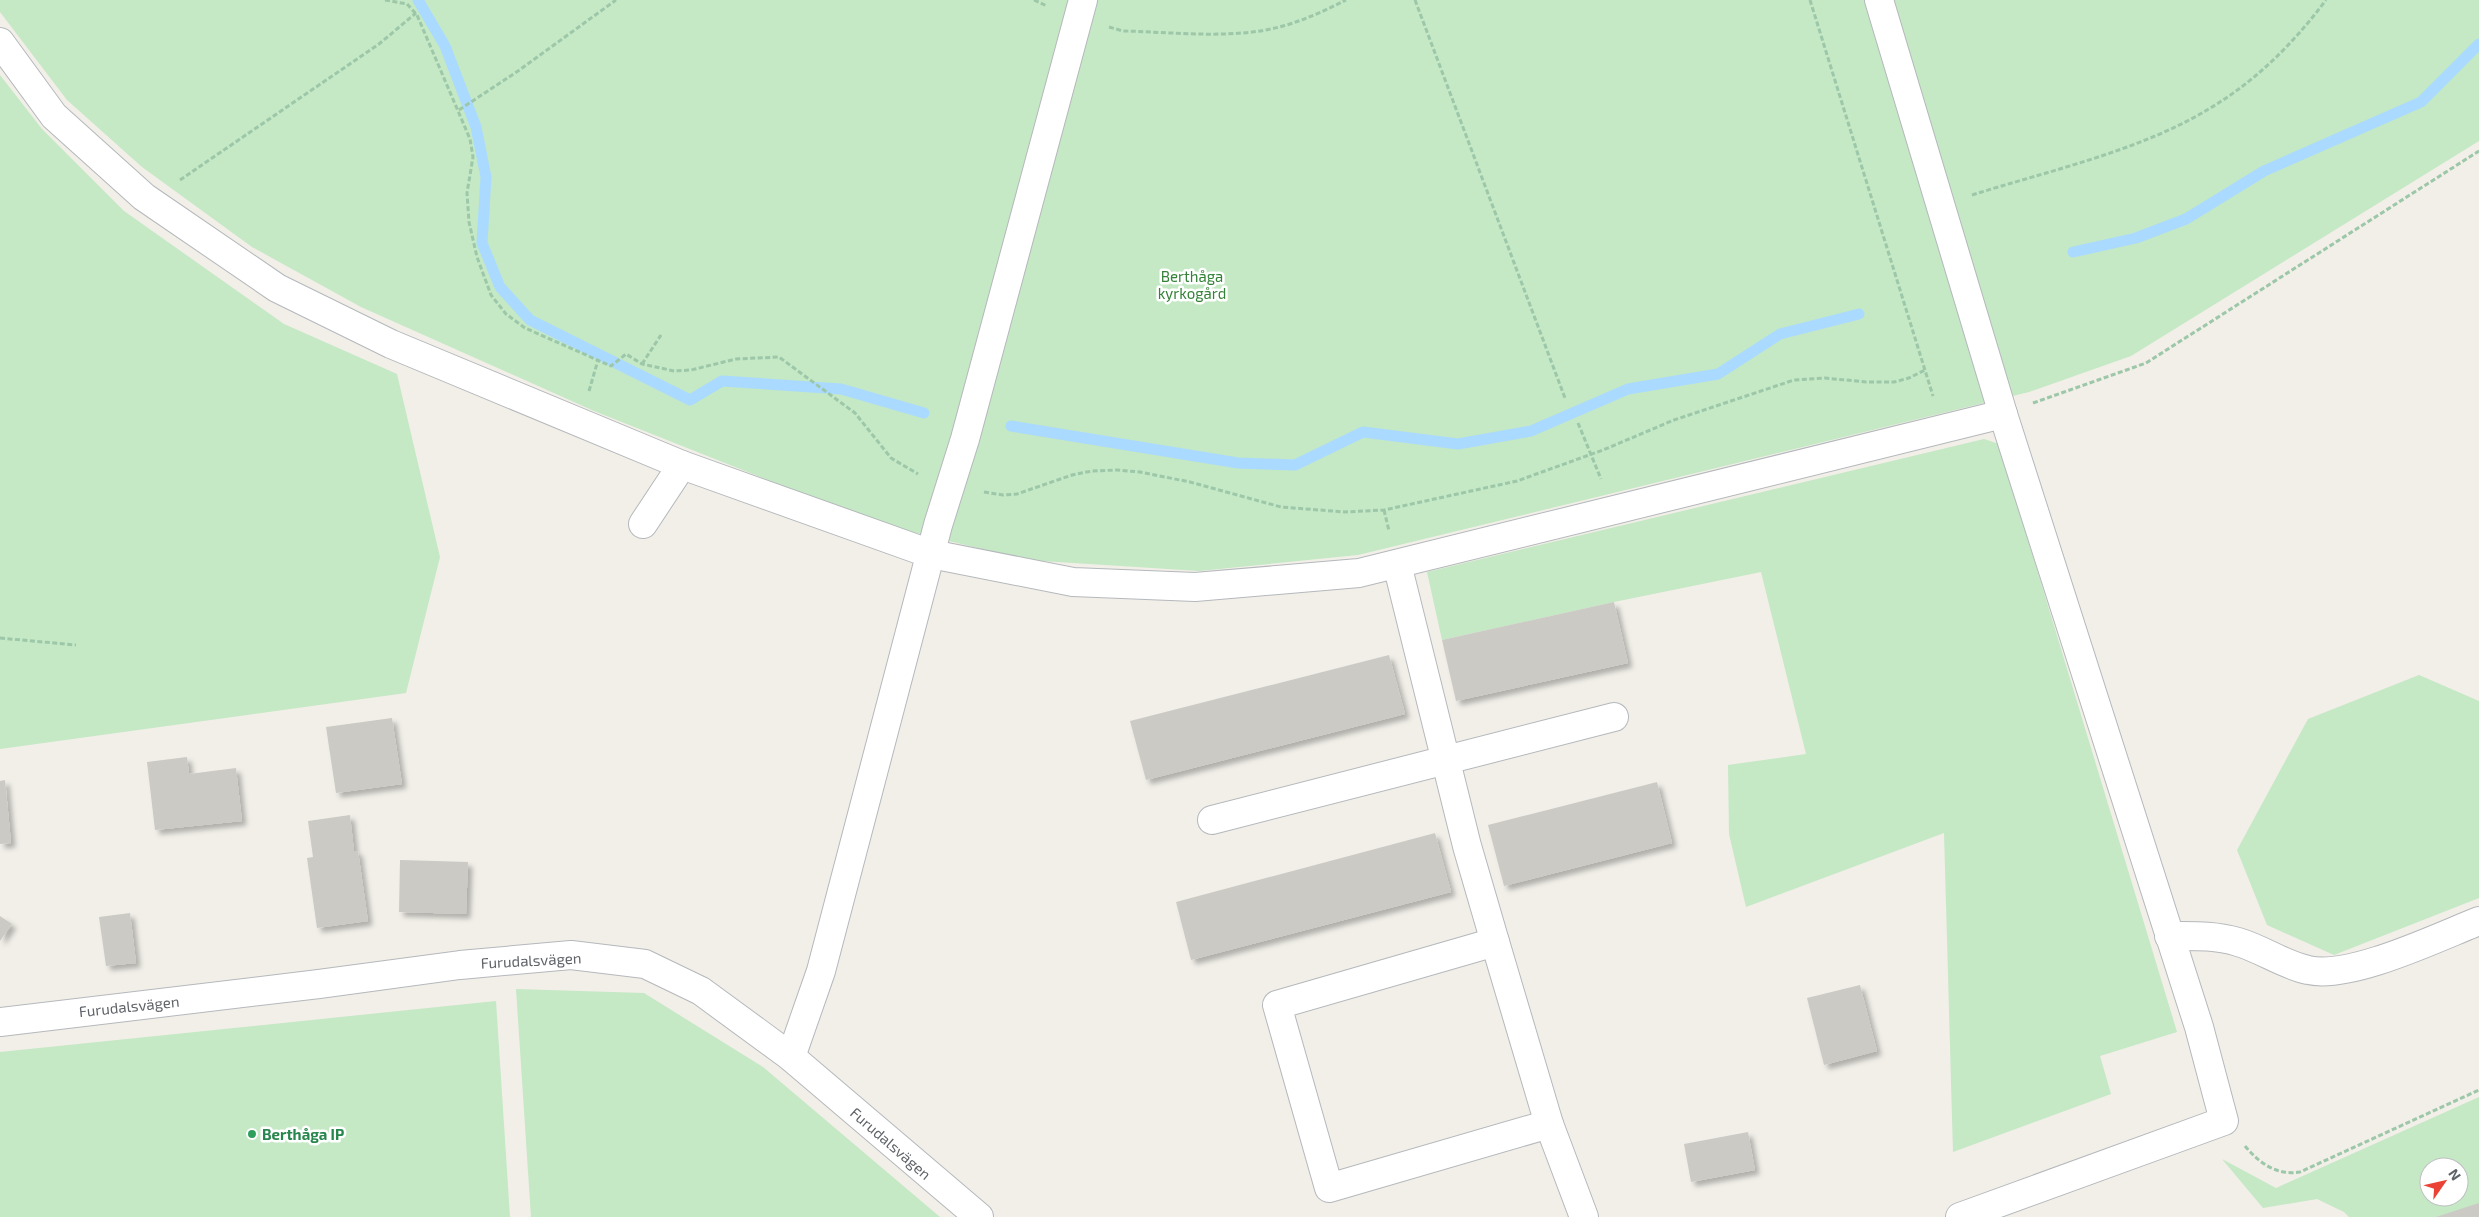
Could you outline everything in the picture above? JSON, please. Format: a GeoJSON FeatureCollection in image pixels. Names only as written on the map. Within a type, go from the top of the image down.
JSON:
{"type":"FeatureCollection","features":[{"type":"Feature","properties":{"kind":"street"},"geometry":{"type":"LineString","coordinates":[[1879,0],[2003,414],[2199,1027],[2224,1121],[1960,1217]]}},
{"type":"Feature","properties":{"kind":"street"},"geometry":{"type":"LineString","coordinates":[[791,1057],[821,972],[931,554],[1080,10]]}},
{"type":"Feature","properties":{"kind":"street"},"geometry":{"type":"LineString","coordinates":[[0,42],[54,116],[149,201],[277,288],[391,344],[682,465],[931,554],[1073,582],[1195,587],[1359,573],[2003,414]]}},
{"type":"Feature","properties":{"kind":"street"},"geometry":{"type":"LineString","coordinates":[[643,524],[682,465]]}},
{"type":"Feature","properties":{"kind":"street"},"geometry":{"type":"LineString","coordinates":[[1397,564],[1446,759],[1495,942],[1549,1124],[1584,1217]]}},
{"type":"Feature","properties":{"kind":"street"},"geometry":{"type":"LineString","coordinates":[[1212,820],[1614,717]]}},
{"type":"Feature","properties":{"kind":"street"},"geometry":{"type":"LineString","coordinates":[[2170,936],[2211,936],[2238,942],[2308,970],[2323,972],[2373,963],[2479,921]]}},
{"type":"Feature","properties":{"kind":"street"},"geometry":{"type":"LineString","coordinates":[[1495,942],[1277,1006],[1329,1188],[1549,1124]]}},
{"type":"Feature","properties":{"kind":"street","name":"Furudalsvägen"},"geometry":{"type":"LineString","coordinates":[[0,1022],[460,965],[571,955],[645,964],[701,990],[791,1057],[979,1217]]}},
{"type":"Feature","properties":{"kind":"path"},"geometry":{"type":"LineString","coordinates":[[385,0],[404,3],[416,13],[459,110],[472,149],[473,161],[466,198],[471,231],[481,270],[494,301],[514,320],[538,335],[611,366],[626,354],[642,364],[674,371],[691,370],[736,359],[780,357],[855,413],[891,458],[910,472],[951,485],[1011,495],[1030,491],[1072,475],[1092,471],[1116,470],[1140,472],[1190,482],[1281,507],[1332,512],[1384,510],[1517,481],[1591,454],[1674,420],[1794,380],[1825,378],[1866,382],[1894,382],[1909,378],[1925,370]]}},
{"type":"Feature","properties":{"kind":"path"},"geometry":{"type":"LineString","coordinates":[[459,110],[518,71],[616,0]]}},
{"type":"Feature","properties":{"kind":"path"},"geometry":{"type":"LineString","coordinates":[[1034,0],[1080,10],[1123,31],[1239,32],[1281,27],[1308,18],[1346,0]]}},
{"type":"Feature","properties":{"kind":"path"},"geometry":{"type":"LineString","coordinates":[[1415,0],[1565,398]]}},
{"type":"Feature","properties":{"kind":"path"},"geometry":{"type":"LineString","coordinates":[[1810,0],[1943,429]]}},
{"type":"Feature","properties":{"kind":"path"},"geometry":{"type":"LineString","coordinates":[[1941,204],[2142,142],[2207,110],[2259,74],[2301,33],[2326,0]]}},
{"type":"Feature","properties":{"kind":"path"},"geometry":{"type":"LineString","coordinates":[[149,201],[379,44],[416,13]]}},
{"type":"Feature","properties":{"kind":"path"},"geometry":{"type":"LineString","coordinates":[[2003,414],[2146,362],[2479,151]]}},
{"type":"Feature","properties":{"kind":"path"},"geometry":{"type":"LineString","coordinates":[[642,364],[661,335]]}},
{"type":"Feature","properties":{"kind":"path"},"geometry":{"type":"LineString","coordinates":[[1578,422],[1591,454]]}},
{"type":"Feature","properties":{"kind":"path"},"geometry":{"type":"LineString","coordinates":[[0,638],[76,645]]}},
{"type":"Feature","properties":{"kind":"path"},"geometry":{"type":"LineString","coordinates":[[2224,1121],[2254,1157],[2262,1163],[2288,1174],[2312,1168],[2479,1090]]}},
{"type":"Feature","properties":{"kind":"green space","name":"Berthåga kyrkogård"},"geometry":{"type":"Polygon","coordinates":[[[0,0],[2479,0],[2479,141],[2131,356],[2029,392],[1358,555],[1199,571],[1026,560],[876,523],[594,411],[361,307],[252,247],[142,167],[67,100],[0,12],[0,0]]]}},
{"type":"Feature","properties":{"kind":"green space"},"geometry":{"type":"Polygon","coordinates":[[[0,75],[42,129],[124,211],[284,324],[397,374],[440,557],[406,693],[0,749],[0,75]]]}},
{"type":"Feature","properties":{"kind":"green space"},"geometry":{"type":"Polygon","coordinates":[[[1984,439],[1999,444],[2177,1032],[2100,1056],[2111,1094],[1953,1152],[1944,833],[1746,907],[1729,834],[1728,765],[1806,754],[1761,572],[1442,640],[1427,572],[1984,439]]]}},
{"type":"Feature","properties":{"kind":"green space"},"geometry":{"type":"Polygon","coordinates":[[[2419,675],[2479,701],[2479,898],[2334,955],[2267,925],[2237,850],[2308,719],[2419,675]]]}},
{"type":"Feature","properties":{"kind":"green space"},"geometry":{"type":"Polygon","coordinates":[[[516,989],[644,993],[763,1067],[940,1217],[531,1217],[516,989]]]}},
{"type":"Feature","properties":{"kind":"green space","name":"Berthåga IP"},"geometry":{"type":"Polygon","coordinates":[[[496,1001],[510,1217],[0,1217],[0,1052],[496,1001]]]}},
{"type":"Feature","properties":{"kind":"green space"},"geometry":{"type":"Polygon","coordinates":[[[2479,1097],[2479,1217],[2349,1217],[2344,1212],[2317,1199],[2263,1208],[2222,1159],[2276,1188],[2479,1097]]]}},
{"type":"Feature","properties":{"kind":"building"},"geometry":{"type":"Polygon","coordinates":[[[1614,602],[1628,663],[1456,701],[1442,640],[1614,602]]]}},
{"type":"Feature","properties":{"kind":"building"},"geometry":{"type":"Polygon","coordinates":[[[1389,655],[1405,714],[1146,780],[1130,721],[1389,655]]]}},
{"type":"Feature","properties":{"kind":"building"},"geometry":{"type":"Polygon","coordinates":[[[392,718],[402,784],[336,793],[326,727],[392,718]]]}},
{"type":"Feature","properties":{"kind":"building"},"geometry":{"type":"Polygon","coordinates":[[[187,757],[189,774],[236,768],[242,821],[155,830],[147,762],[187,757]]]}},
{"type":"Feature","properties":{"kind":"building"},"geometry":{"type":"Polygon","coordinates":[[[5,780],[11,843],[0,844],[0,781],[5,780]]]}},
{"type":"Feature","properties":{"kind":"building"},"geometry":{"type":"Polygon","coordinates":[[[1657,782],[1672,843],[1504,886],[1488,825],[1657,782]]]}},
{"type":"Feature","properties":{"kind":"building"},"geometry":{"type":"Polygon","coordinates":[[[350,815],[354,851],[358,851],[368,921],[317,928],[307,858],[313,857],[308,821],[350,815]]]}},
{"type":"Feature","properties":{"kind":"building"},"geometry":{"type":"Polygon","coordinates":[[[1435,833],[1451,892],[1191,960],[1176,902],[1435,833]]]}},
{"type":"Feature","properties":{"kind":"building"},"geometry":{"type":"Polygon","coordinates":[[[400,860],[468,862],[466,914],[399,912],[400,860]]]}},
{"type":"Feature","properties":{"kind":"building"},"geometry":{"type":"Polygon","coordinates":[[[130,913],[136,963],[106,966],[99,917],[130,913]]]}},
{"type":"Feature","properties":{"kind":"building"},"geometry":{"type":"Polygon","coordinates":[[[0,916],[12,924],[0,941],[0,916]]]}},
{"type":"Feature","properties":{"kind":"building"},"geometry":{"type":"Polygon","coordinates":[[[1860,985],[1877,1051],[1824,1065],[1807,998],[1860,985]]]}},
{"type":"Feature","properties":{"kind":"building"},"geometry":{"type":"Polygon","coordinates":[[[1748,1132],[1755,1170],[1691,1182],[1684,1144],[1748,1132]]]}},
{"type":"Feature","properties":{"kind":"building"},"geometry":{"type":"Polygon","coordinates":[[[2479,1203],[2479,1217],[2436,1217],[2469,1207],[2479,1203]]]}},
{"type":"Feature","properties":{"kind":"waterway"},"geometry":{"type":"LineString","coordinates":[[418,0],[445,46],[476,127],[486,177],[482,243],[500,287],[530,320],[690,400],[722,381],[841,389],[924,413]]}},
{"type":"Feature","properties":{"kind":"waterway"},"geometry":{"type":"LineString","coordinates":[[2073,252],[2136,238],[2186,219],[2264,171],[2421,102],[2479,44]]}},
{"type":"Feature","properties":{"kind":"waterway"},"geometry":{"type":"LineString","coordinates":[[1011,426],[1238,463],[1295,465],[1363,432],[1458,444],[1531,431],[1628,389],[1718,374],[1780,334],[1859,314]]}},
{"type":"Feature","properties":{"kind":"place","name":"Berthåga IP"},"geometry":{"type":"Point","coordinates":[252,1134]}}]}
